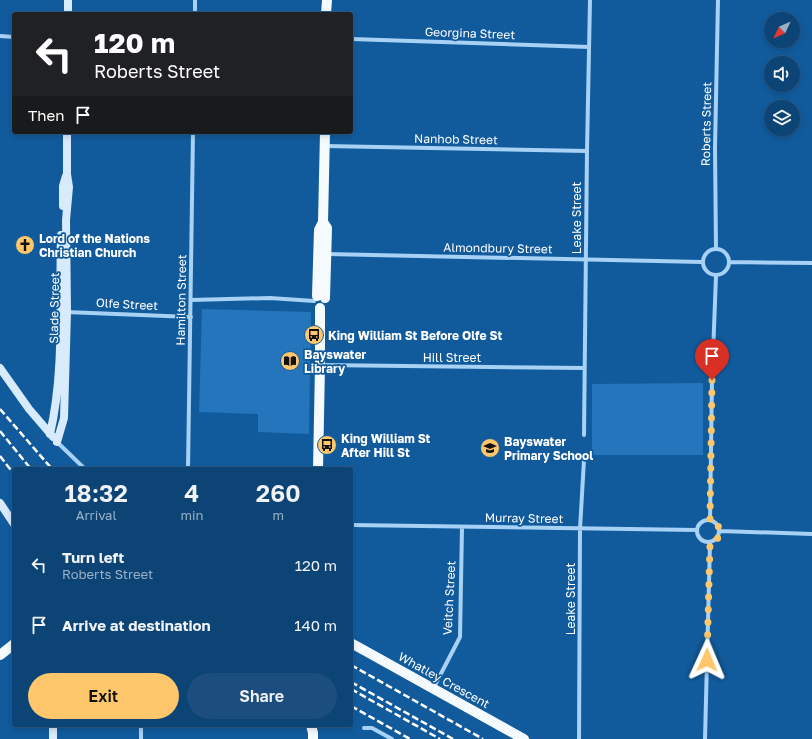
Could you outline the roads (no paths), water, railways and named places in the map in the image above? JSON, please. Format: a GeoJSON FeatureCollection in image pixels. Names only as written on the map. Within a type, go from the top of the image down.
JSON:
{"type":"FeatureCollection","features":[{"type":"Feature","properties":{"kind":"main road"},"geometry":{"type":"LineString","coordinates":[[326,12],[327,0]]}},
{"type":"Feature","properties":{"kind":"main road"},"geometry":{"type":"LineString","coordinates":[[318,467],[320,365],[319,301],[322,253],[319,230],[323,222],[324,134]]}},
{"type":"Feature","properties":{"kind":"main road","name":"Whatley Crescent"},"geometry":{"type":"LineString","coordinates":[[353,644],[524,739]]}},
{"type":"Feature","properties":{"kind":"main road"},"geometry":{"type":"LineString","coordinates":[[0,655],[12,646]]}},
{"type":"Feature","properties":{"kind":"street"},"geometry":{"type":"LineString","coordinates":[[68,0],[68,12]]}},
{"type":"Feature","properties":{"kind":"street"},"geometry":{"type":"LineString","coordinates":[[195,12],[196,0]]}},
{"type":"Feature","properties":{"kind":"street","name":"Leake Street"},"geometry":{"type":"LineString","coordinates":[[584,435],[590,0]]}},
{"type":"Feature","properties":{"kind":"street","name":"Roberts Street"},"geometry":{"type":"LineString","coordinates":[[716,249],[715,148],[718,0]]}},
{"type":"Feature","properties":{"kind":"street"},"geometry":{"type":"LineString","coordinates":[[0,36],[12,37]]}},
{"type":"Feature","properties":{"kind":"street","name":"Georgina Street"},"geometry":{"type":"LineString","coordinates":[[353,39],[589,47]]}},
{"type":"Feature","properties":{"kind":"street","name":"Slade Street"},"geometry":{"type":"LineString","coordinates":[[57,442],[64,418],[64,312],[61,248],[63,186],[67,174],[67,134]]}},
{"type":"Feature","properties":{"kind":"street","name":"Hamilton Street"},"geometry":{"type":"LineString","coordinates":[[188,467],[194,134]]}},
{"type":"Feature","properties":{"kind":"street","name":"Nanhob Street"},"geometry":{"type":"LineString","coordinates":[[324,146],[587,151]]}},
{"type":"Feature","properties":{"kind":"street"},"geometry":{"type":"LineString","coordinates":[[716,249],[726,253],[730,262],[727,270],[716,276],[708,273],[702,262],[708,251],[716,249]]}},
{"type":"Feature","properties":{"kind":"street","name":"Almondbury Street"},"geometry":{"type":"LineString","coordinates":[[322,253],[702,262]]}},
{"type":"Feature","properties":{"kind":"street"},"geometry":{"type":"LineString","coordinates":[[730,262],[812,263]]}},
{"type":"Feature","properties":{"kind":"street"},"geometry":{"type":"LineString","coordinates":[[710,520],[712,380],[716,276]]}},
{"type":"Feature","properties":{"kind":"street"},"geometry":{"type":"LineString","coordinates":[[191,300],[270,298],[319,301]]}},
{"type":"Feature","properties":{"kind":"street","name":"Slade Street"},"geometry":{"type":"LineString","coordinates":[[50,434],[54,417],[64,312]]}},
{"type":"Feature","properties":{"kind":"street","name":"Olfe Street"},"geometry":{"type":"LineString","coordinates":[[64,312],[191,317]]}},
{"type":"Feature","properties":{"kind":"street","name":"Hill Street"},"geometry":{"type":"LineString","coordinates":[[320,365],[584,368]]}},
{"type":"Feature","properties":{"kind":"street"},"geometry":{"type":"LineString","coordinates":[[0,368],[29,409],[57,442],[82,467]]}},
{"type":"Feature","properties":{"kind":"street","name":"Leake Street"},"geometry":{"type":"LineString","coordinates":[[579,739],[580,529],[584,460]]}},
{"type":"Feature","properties":{"kind":"street"},"geometry":{"type":"LineString","coordinates":[[0,503],[12,521]]}},
{"type":"Feature","properties":{"kind":"street"},"geometry":{"type":"LineString","coordinates":[[710,520],[717,523],[720,531],[718,538],[710,543],[702,541],[699,538],[697,530],[700,523],[710,520]]}},
{"type":"Feature","properties":{"kind":"street","name":"Murray Street"},"geometry":{"type":"LineString","coordinates":[[353,525],[697,530]]}},
{"type":"Feature","properties":{"kind":"street","name":"Veitch Street"},"geometry":{"type":"LineString","coordinates":[[433,689],[460,637],[462,527]]}},
{"type":"Feature","properties":{"kind":"street"},"geometry":{"type":"LineString","coordinates":[[720,531],[812,534]]}},
{"type":"Feature","properties":{"kind":"street"},"geometry":{"type":"LineString","coordinates":[[705,739],[710,543]]}},
{"type":"Feature","properties":{"kind":"street"},"geometry":{"type":"LineString","coordinates":[[53,727],[53,739]]}},
{"type":"Feature","properties":{"kind":"street"},"geometry":{"type":"LineString","coordinates":[[141,727],[141,739]]}},
{"type":"Feature","properties":{"kind":"street"},"geometry":{"type":"LineString","coordinates":[[364,728],[372,728],[392,739]]}},
{"type":"Feature","properties":{"kind":"railway"},"geometry":{"type":"LineString","coordinates":[[0,409],[50,467]]}},
{"type":"Feature","properties":{"kind":"railway"},"geometry":{"type":"LineString","coordinates":[[0,431],[29,467]]}},
{"type":"Feature","properties":{"kind":"railway"},"geometry":{"type":"LineString","coordinates":[[0,456],[12,471]]}},
{"type":"Feature","properties":{"kind":"railway"},"geometry":{"type":"LineString","coordinates":[[353,666],[483,739]]}},
{"type":"Feature","properties":{"kind":"railway"},"geometry":{"type":"LineString","coordinates":[[353,683],[453,739]]}},
{"type":"Feature","properties":{"kind":"railway"},"geometry":{"type":"LineString","coordinates":[[353,690],[440,739]]}},
{"type":"Feature","properties":{"kind":"railway"},"geometry":{"type":"LineString","coordinates":[[353,707],[410,739]]}},
{"type":"Feature","properties":{"kind":"place","name":"Lord of the Nations Christian Church"},"geometry":{"type":"Point","coordinates":[25,245]}},
{"type":"Feature","properties":{"kind":"place","name":"King William St Before Olfe St"},"geometry":{"type":"Point","coordinates":[314,335]}},
{"type":"Feature","properties":{"kind":"place","name":"Bayswater Library"},"geometry":{"type":"Point","coordinates":[290,361]}},
{"type":"Feature","properties":{"kind":"place","name":"King William St After Hill St"},"geometry":{"type":"Point","coordinates":[327,445]}},
{"type":"Feature","properties":{"kind":"place","name":"Bayswater Primary School"},"geometry":{"type":"Point","coordinates":[490,448]}}]}
